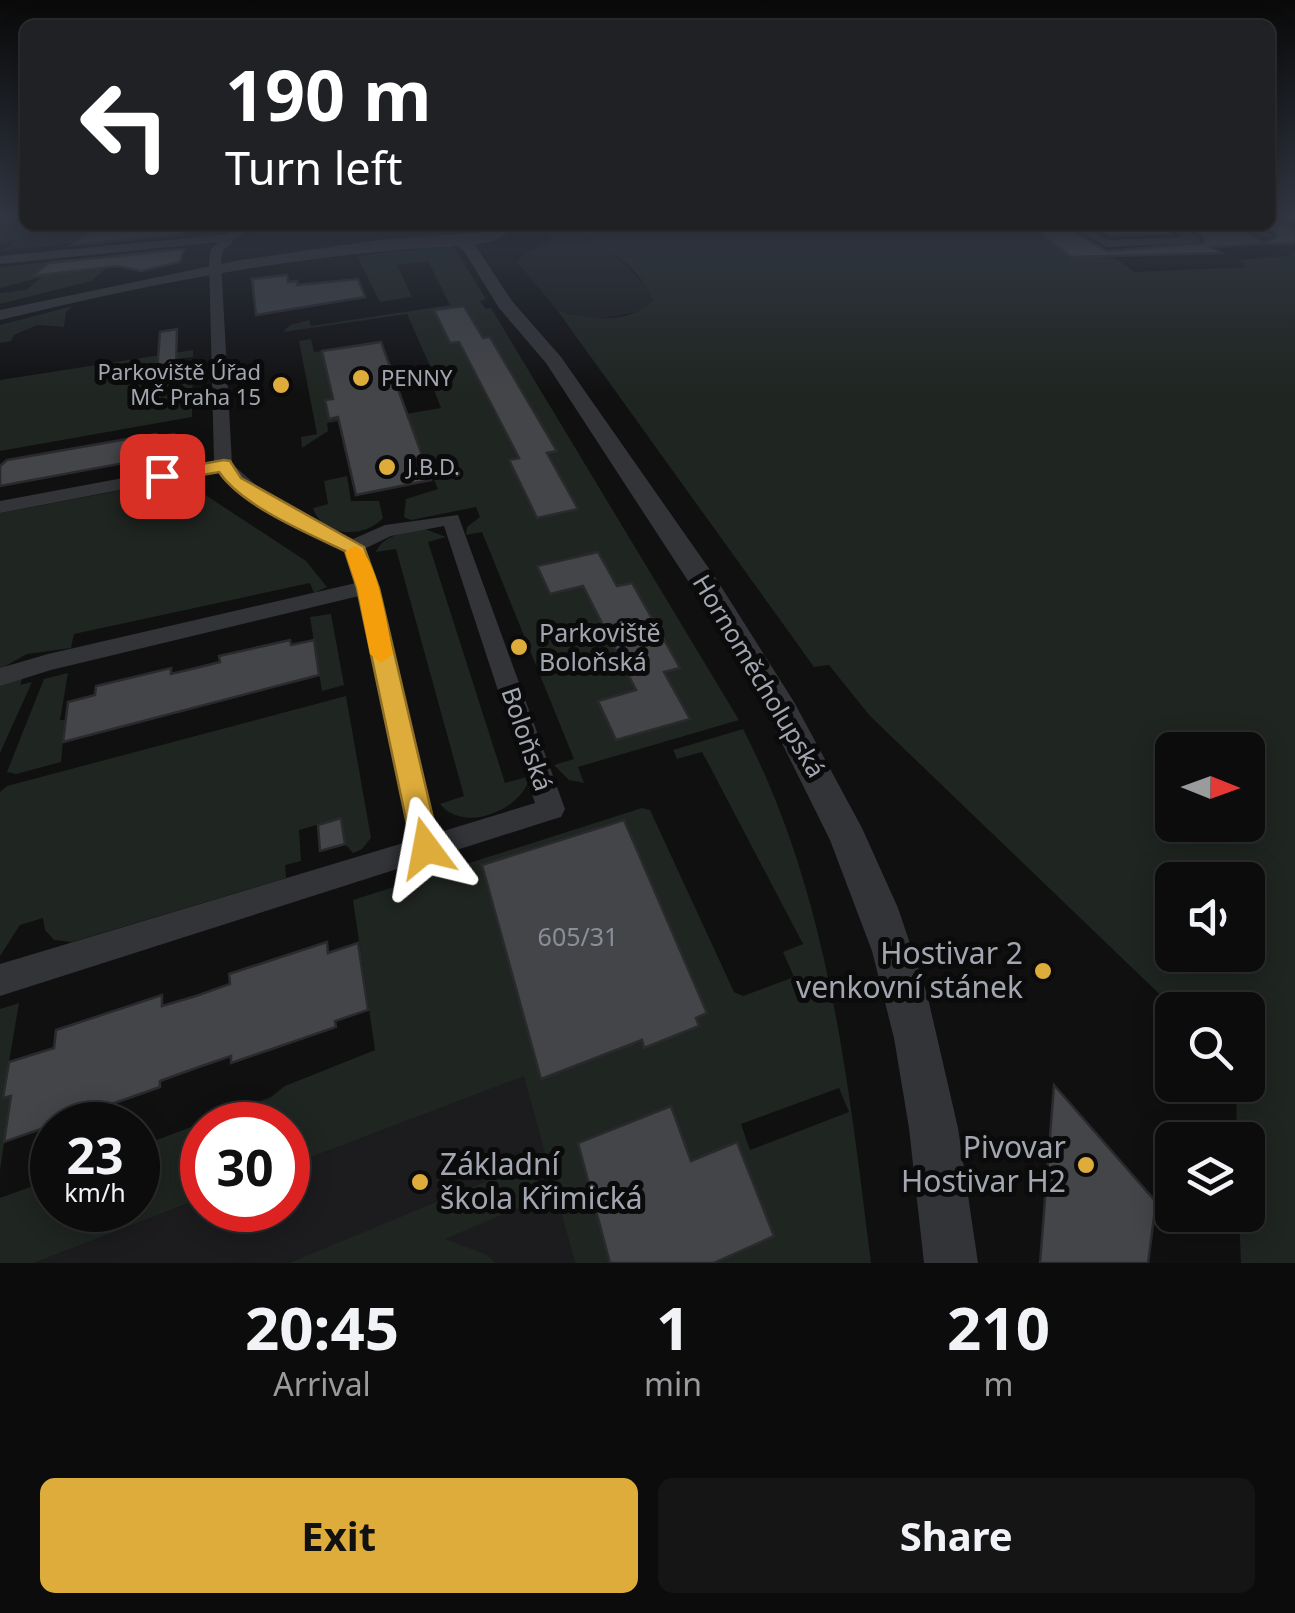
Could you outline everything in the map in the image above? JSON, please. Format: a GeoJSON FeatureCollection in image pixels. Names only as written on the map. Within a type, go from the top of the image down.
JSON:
{"type":"FeatureCollection","features":[{"type":"Feature","properties":{"kind":"street"},"geometry":{"type":"LineString","coordinates":[[0,315],[158,277]]}},
{"type":"Feature","properties":{"kind":"street"},"geometry":{"type":"LineString","coordinates":[[0,980],[426,848],[368,588],[354,547],[305,524],[235,482],[224,465],[216,277]]}},
{"type":"Feature","properties":{"kind":"street","name":"Hornoměcholupská"},"geometry":{"type":"LineString","coordinates":[[488,277],[504,303],[550,354],[747,647],[830,794],[879,910],[915,1033],[942,1181],[951,1263]]}},
{"type":"Feature","properties":{"kind":"street","name":"Hornoměcholupská"},"geometry":{"type":"LineString","coordinates":[[530,304],[542,321],[550,354]]}},
{"type":"Feature","properties":{"kind":"street"},"geometry":{"type":"LineString","coordinates":[[0,507],[224,465]]}},
{"type":"Feature","properties":{"kind":"street","name":"Boloňská"},"geometry":{"type":"LineString","coordinates":[[354,547],[385,530],[451,518],[551,809],[426,848]]}},
{"type":"Feature","properties":{"kind":"street"},"geometry":{"type":"LineString","coordinates":[[0,677],[48,662],[368,588]]}},
{"type":"Feature","properties":{"kind":"shaded area"},"geometry":{"type":"Polygon","coordinates":[[[0,277],[96,277],[0,304],[0,293],[26,290],[42,277],[0,288],[0,277]]]}},
{"type":"Feature","properties":{"kind":"shaded area"},"geometry":{"type":"Polygon","coordinates":[[[367,277],[403,277],[412,297],[380,302],[367,277]]]}},
{"type":"Feature","properties":{"kind":"shaded area"},"geometry":{"type":"Polygon","coordinates":[[[436,277],[472,277],[486,299],[480,301],[486,309],[491,308],[739,720],[578,767],[584,783],[569,780],[554,765],[574,759],[482,532],[466,535],[467,527],[480,517],[476,507],[411,520],[404,517],[406,499],[438,489],[412,428],[379,434],[340,421],[327,423],[328,431],[302,448],[301,437],[317,434],[299,341],[311,339],[314,352],[322,351],[333,399],[325,401],[388,417],[441,408],[432,385],[438,384],[407,314],[283,332],[290,325],[309,320],[311,326],[450,305],[436,277]],[[435,310],[450,343],[459,342],[478,380],[511,374],[491,338],[482,338],[435,310]],[[529,403],[495,410],[519,458],[509,461],[537,518],[578,509],[547,453],[545,431],[529,403]],[[537,567],[550,594],[587,583],[587,595],[631,680],[643,691],[599,701],[616,740],[636,734],[664,672],[680,667],[664,640],[639,606],[625,595],[610,587],[537,567]]]}},
{"type":"Feature","properties":{"kind":"shaded area"},"geometry":{"type":"Polygon","coordinates":[[[529,277],[637,277],[649,289],[653,300],[644,310],[591,319],[557,310],[529,277]]]}},
{"type":"Feature","properties":{"kind":"shaded area"},"geometry":{"type":"Polygon","coordinates":[[[639,277],[1295,277],[1295,1263],[1241,1263],[1240,1232],[1265,1232],[1265,1122],[1237,1122],[1236,1102],[1265,1102],[1265,992],[1157,992],[870,716],[829,665],[814,667],[557,310],[581,316],[620,317],[633,314],[653,300],[639,277]]]}},
{"type":"Feature","properties":{"kind":"shaded area"},"geometry":{"type":"Polygon","coordinates":[[[73,306],[66,312],[64,327],[37,325],[14,335],[11,341],[0,343],[0,325],[73,306]]]}},
{"type":"Feature","properties":{"kind":"shaded area"},"geometry":{"type":"Polygon","coordinates":[[[193,350],[193,357],[158,361],[157,371],[193,364],[192,417],[0,451],[0,380],[193,350]]]}},
{"type":"Feature","properties":{"kind":"shaded area"},"geometry":{"type":"Polygon","coordinates":[[[347,476],[351,501],[379,501],[383,518],[355,532],[325,525],[313,508],[328,504],[324,481],[347,476]]]}},
{"type":"Feature","properties":{"kind":"shaded area"},"geometry":{"type":"Polygon","coordinates":[[[192,477],[195,487],[207,496],[306,561],[327,587],[314,593],[310,583],[74,634],[71,648],[27,654],[0,669],[0,513],[192,477]]]}},
{"type":"Feature","properties":{"kind":"shaded area"},"geometry":{"type":"Polygon","coordinates":[[[425,529],[446,537],[428,542],[505,783],[530,776],[525,788],[505,808],[477,817],[450,813],[440,804],[464,796],[396,549],[376,552],[391,537],[425,529]]]}},
{"type":"Feature","properties":{"kind":"shaded area"},"geometry":{"type":"Polygon","coordinates":[[[331,614],[344,685],[322,691],[310,617],[331,614]]]}},
{"type":"Feature","properties":{"kind":"shaded area"},"geometry":{"type":"Polygon","coordinates":[[[68,673],[60,720],[65,720],[61,762],[16,774],[7,772],[44,679],[68,673]]]}},
{"type":"Feature","properties":{"kind":"shaded area"},"geometry":{"type":"Polygon","coordinates":[[[23,677],[20,685],[32,682],[0,753],[0,685],[23,677]]]}},
{"type":"Feature","properties":{"kind":"shaded area"},"geometry":{"type":"Polygon","coordinates":[[[346,696],[371,838],[362,849],[353,853],[345,844],[341,818],[299,830],[301,861],[285,865],[286,878],[72,942],[54,940],[45,930],[43,918],[20,925],[0,956],[0,792],[7,786],[346,696]]]}},
{"type":"Feature","properties":{"kind":"shaded area"},"geometry":{"type":"Polygon","coordinates":[[[743,729],[772,792],[796,857],[831,990],[843,1057],[871,1263],[575,1263],[524,1076],[310,1158],[310,1102],[258,1102],[285,1086],[375,1050],[353,900],[642,808],[650,810],[734,992],[743,996],[794,977],[783,952],[803,944],[707,761],[702,752],[677,759],[673,750],[743,729]],[[624,820],[482,865],[541,1079],[641,1039],[645,1047],[699,1026],[696,1018],[707,1013],[624,820]],[[839,1088],[741,1124],[750,1150],[849,1112],[839,1088]]]}},
{"type":"Feature","properties":{"kind":"shaded area"},"geometry":{"type":"Polygon","coordinates":[[[19,1003],[3,1097],[11,1096],[0,1170],[0,1009],[19,1003]]]}},
{"type":"Feature","properties":{"kind":"shaded area","name":"Základní škola Křimická"},"geometry":{"type":"Polygon","coordinates":[[[525,1075],[575,1263],[34,1263],[114,1232],[160,1232],[160,1214],[180,1207],[180,1232],[310,1232],[310,1158],[525,1075]]]}},
{"type":"Feature","properties":{"kind":"shaded area"},"geometry":{"type":"Polygon","coordinates":[[[180,1131],[180,1207],[160,1214],[160,1139],[180,1131]]]}},
{"type":"Feature","properties":{"kind":"shaded area"},"geometry":{"type":"Polygon","coordinates":[[[531,1163],[539,1199],[445,1239],[487,1255],[496,1263],[289,1263],[531,1163]]]}},
{"type":"Feature","properties":{"kind":"shaded area"},"geometry":{"type":"Polygon","coordinates":[[[30,1187],[30,1232],[114,1232],[34,1263],[0,1263],[0,1198],[30,1187]]]}},
{"type":"Feature","properties":{"kind":"building"},"geometry":{"type":"Polygon","coordinates":[[[287,277],[288,282],[297,281],[297,285],[358,279],[365,297],[256,315],[252,279],[287,277]]]}},
{"type":"Feature","properties":{"kind":"building"},"geometry":{"type":"Polygon","coordinates":[[[464,306],[483,338],[490,337],[557,451],[547,453],[578,509],[537,518],[509,460],[519,458],[459,342],[450,343],[434,310],[464,306]]]}},
{"type":"Feature","properties":{"kind":"building"},"geometry":{"type":"Polygon","coordinates":[[[177,329],[176,369],[157,372],[160,332],[177,329]]]}},
{"type":"Feature","properties":{"kind":"building"},"geometry":{"type":"Polygon","coordinates":[[[381,342],[431,480],[356,495],[338,417],[329,419],[325,400],[333,399],[322,351],[381,342]]]}},
{"type":"Feature","properties":{"kind":"building"},"geometry":{"type":"Polygon","coordinates":[[[174,434],[173,454],[0,486],[0,466],[7,460],[174,434]]]}},
{"type":"Feature","properties":{"kind":"building"},"geometry":{"type":"Polygon","coordinates":[[[598,552],[617,586],[632,583],[680,668],[664,672],[690,719],[616,740],[598,701],[636,690],[583,586],[550,594],[537,566],[598,552]]]}},
{"type":"Feature","properties":{"kind":"building"},"geometry":{"type":"Polygon","coordinates":[[[290,640],[291,645],[314,640],[319,675],[63,742],[68,702],[95,695],[96,686],[171,668],[171,674],[220,662],[219,656],[290,640]]]}},
{"type":"Feature","properties":{"kind":"building"},"geometry":{"type":"Polygon","coordinates":[[[341,818],[345,844],[320,851],[318,825],[341,818]]]}},
{"type":"Feature","properties":{"kind":"building"},"geometry":{"type":"Polygon","coordinates":[[[624,820],[707,1013],[696,1018],[699,1026],[644,1048],[642,1040],[541,1079],[482,865],[624,820]]]}},
{"type":"Feature","properties":{"kind":"building"},"geometry":{"type":"Polygon","coordinates":[[[327,942],[328,953],[358,943],[368,1010],[335,1021],[336,1027],[231,1063],[231,1056],[160,1081],[160,1087],[117,1102],[30,1102],[30,1133],[4,1142],[11,1096],[3,1098],[9,1062],[54,1048],[56,1030],[162,995],[162,1006],[196,996],[230,984],[229,974],[327,942]]]}},
{"type":"Feature","properties":{"kind":"building","name":"Pivovar Hostivar H2"},"geometry":{"type":"Polygon","coordinates":[[[1054,1085],[1155,1201],[1155,1210],[1148,1263],[1040,1263],[1054,1085]]]}},
{"type":"Feature","properties":{"kind":"building"},"geometry":{"type":"Polygon","coordinates":[[[671,1106],[691,1161],[737,1142],[774,1236],[714,1263],[610,1263],[578,1143],[671,1106]]]}},
{"type":"Feature","properties":{"kind":"slow traffic"},"geometry":{"type":"LineString","coordinates":[[355,552],[368,588],[381,654]]}},
{"type":"Feature","properties":{"kind":"place","name":"PENNY"},"geometry":{"type":"Point","coordinates":[361,378]}},
{"type":"Feature","properties":{"kind":"place","name":"Parkoviště Úřad MČ Praha 15"},"geometry":{"type":"Point","coordinates":[281,385]}},
{"type":"Feature","properties":{"kind":"place","name":"J.B.D."},"geometry":{"type":"Point","coordinates":[387,467]}},
{"type":"Feature","properties":{"kind":"place","name":"Parkoviště Boloňská"},"geometry":{"type":"Point","coordinates":[519,647]}},
{"type":"Feature","properties":{"kind":"place","name":"Hostivar 2 venkovní stánek"},"geometry":{"type":"Point","coordinates":[1043,971]}},
{"type":"Feature","properties":{"kind":"place","name":"Pivovar Hostivar H2"},"geometry":{"type":"Point","coordinates":[1086,1165]}},
{"type":"Feature","properties":{"kind":"place","name":"Základní škola Křimická"},"geometry":{"type":"Point","coordinates":[420,1182]}},
{"type":"Feature","properties":{"kind":"route"},"geometry":{"type":"LineString","coordinates":[[162,476],[224,465],[235,482],[305,524],[354,547],[368,588],[426,848]]}}]}
